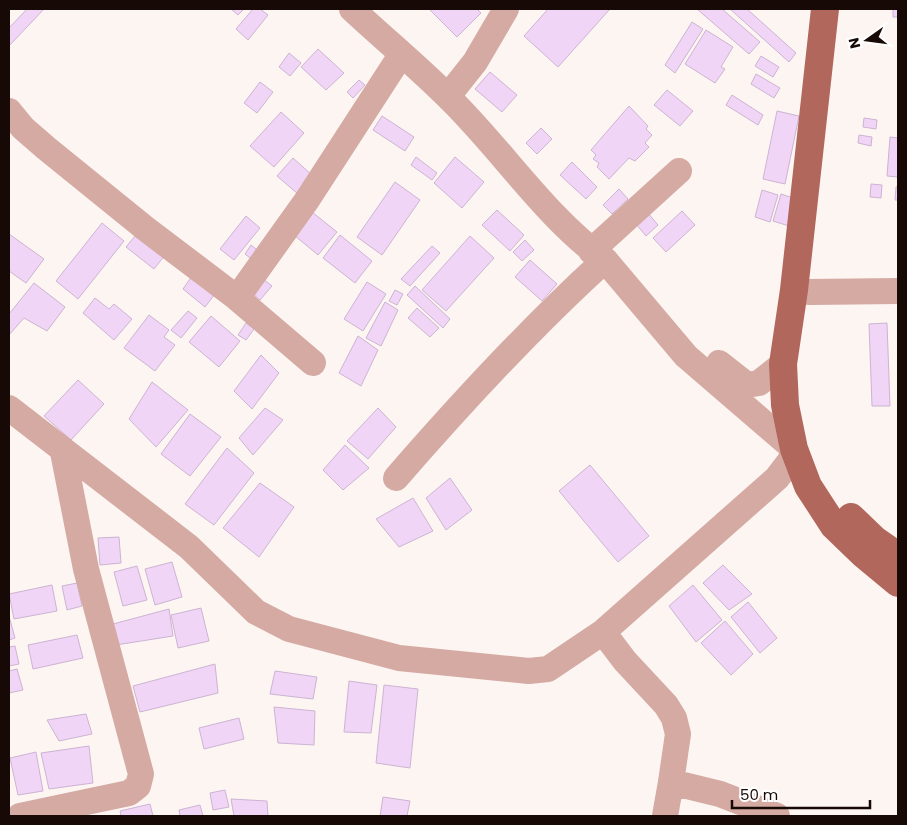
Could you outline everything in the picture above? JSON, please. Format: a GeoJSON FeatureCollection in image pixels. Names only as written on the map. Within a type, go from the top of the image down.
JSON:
{"type":"FeatureCollection","features":[{"type":"Feature","properties":{"kind":"main road"},"geometry":{"type":"LineString","coordinates":[[825,9],[794,290],[783,364],[785,405],[794,449],[808,486],[834,526],[862,554],[898,583]]}},
{"type":"Feature","properties":{"kind":"main road"},"geometry":{"type":"LineString","coordinates":[[840,9],[798,383],[808,446],[825,481],[849,515],[875,540],[898,556]]}},
{"type":"Feature","properties":{"kind":"street"},"geometry":{"type":"LineString","coordinates":[[9,408],[63,452],[189,548],[256,612],[289,629],[399,658],[529,671],[548,669],[603,632],[777,478],[790,461],[794,449],[686,356],[656,318],[598,255],[539,197],[448,96],[352,9]]}},
{"type":"Feature","properties":{"kind":"street"},"geometry":{"type":"LineString","coordinates":[[448,96],[475,62],[506,9]]}},
{"type":"Feature","properties":{"kind":"street"},"geometry":{"type":"LineString","coordinates":[[237,298],[307,200],[401,55]]}},
{"type":"Feature","properties":{"kind":"street"},"geometry":{"type":"LineString","coordinates":[[9,111],[23,128],[46,148],[146,229],[237,298],[314,363]]}},
{"type":"Feature","properties":{"kind":"street"},"geometry":{"type":"LineString","coordinates":[[396,478],[458,407],[561,300],[598,255],[679,171]]}},
{"type":"Feature","properties":{"kind":"street"},"geometry":{"type":"LineString","coordinates":[[809,292],[898,291]]}},
{"type":"Feature","properties":{"kind":"street"},"geometry":{"type":"LineString","coordinates":[[656,318],[691,339],[733,375],[748,385],[759,383],[783,364]]}},
{"type":"Feature","properties":{"kind":"street"},"geometry":{"type":"LineString","coordinates":[[20,816],[129,793],[138,786],[140,774],[86,569],[63,452]]}},
{"type":"Feature","properties":{"kind":"street"},"geometry":{"type":"LineString","coordinates":[[603,632],[624,662],[666,705],[674,718],[678,734],[665,816]]}},
{"type":"Feature","properties":{"kind":"street"},"geometry":{"type":"LineString","coordinates":[[671,782],[720,794],[777,816]]}},
{"type":"Feature","properties":{"kind":"building"},"geometry":{"type":"Polygon","coordinates":[[[27,9],[44,9],[9,46],[9,28],[27,9]]]}},
{"type":"Feature","properties":{"kind":"building"},"geometry":{"type":"Polygon","coordinates":[[[231,9],[244,9],[238,15],[231,9]]]}},
{"type":"Feature","properties":{"kind":"building"},"geometry":{"type":"Polygon","coordinates":[[[253,9],[260,9],[268,15],[248,40],[236,29],[253,9]]]}},
{"type":"Feature","properties":{"kind":"building"},"geometry":{"type":"Polygon","coordinates":[[[429,9],[477,9],[481,13],[457,37],[429,9]]]}},
{"type":"Feature","properties":{"kind":"building"},"geometry":{"type":"Polygon","coordinates":[[[548,9],[610,9],[558,67],[524,36],[548,9]]]}},
{"type":"Feature","properties":{"kind":"building"},"geometry":{"type":"Polygon","coordinates":[[[697,9],[722,9],[760,42],[749,54],[697,9]]]}},
{"type":"Feature","properties":{"kind":"building"},"geometry":{"type":"Polygon","coordinates":[[[730,9],[747,9],[796,53],[789,62],[730,9]]]}},
{"type":"Feature","properties":{"kind":"building"},"geometry":{"type":"Polygon","coordinates":[[[893,9],[898,9],[898,17],[893,17],[893,9]]]}},
{"type":"Feature","properties":{"kind":"building"},"geometry":{"type":"Polygon","coordinates":[[[692,22],[703,29],[675,73],[665,65],[692,22]]]}},
{"type":"Feature","properties":{"kind":"building"},"geometry":{"type":"Polygon","coordinates":[[[706,30],[733,47],[721,67],[725,69],[715,83],[685,64],[706,30]]]}},
{"type":"Feature","properties":{"kind":"building"},"geometry":{"type":"Polygon","coordinates":[[[318,49],[344,73],[326,90],[301,67],[318,49]]]}},
{"type":"Feature","properties":{"kind":"building"},"geometry":{"type":"Polygon","coordinates":[[[289,53],[301,63],[290,76],[279,67],[289,53]]]}},
{"type":"Feature","properties":{"kind":"building"},"geometry":{"type":"Polygon","coordinates":[[[761,56],[779,67],[773,77],[755,66],[761,56]]]}},
{"type":"Feature","properties":{"kind":"building"},"geometry":{"type":"Polygon","coordinates":[[[490,72],[517,95],[502,112],[475,89],[490,72]]]}},
{"type":"Feature","properties":{"kind":"building"},"geometry":{"type":"Polygon","coordinates":[[[756,74],[780,88],[774,98],[751,84],[756,74]]]}},
{"type":"Feature","properties":{"kind":"building"},"geometry":{"type":"Polygon","coordinates":[[[359,80],[365,85],[353,98],[347,92],[359,80]]]}},
{"type":"Feature","properties":{"kind":"building"},"geometry":{"type":"Polygon","coordinates":[[[260,82],[273,92],[257,113],[244,103],[260,82]]]}},
{"type":"Feature","properties":{"kind":"building"},"geometry":{"type":"Polygon","coordinates":[[[667,90],[693,111],[680,126],[654,105],[667,90]]]}},
{"type":"Feature","properties":{"kind":"building"},"geometry":{"type":"Polygon","coordinates":[[[732,95],[763,115],[758,125],[726,105],[732,95]]]}},
{"type":"Feature","properties":{"kind":"building"},"geometry":{"type":"Polygon","coordinates":[[[629,106],[648,126],[646,129],[652,135],[645,143],[649,147],[635,161],[629,158],[609,179],[597,167],[599,163],[593,159],[596,155],[591,150],[629,106]]]}},
{"type":"Feature","properties":{"kind":"building"},"geometry":{"type":"Polygon","coordinates":[[[777,111],[799,116],[785,184],[763,179],[777,111]]]}},
{"type":"Feature","properties":{"kind":"building"},"geometry":{"type":"Polygon","coordinates":[[[281,112],[304,133],[274,167],[250,146],[281,112]]]}},
{"type":"Feature","properties":{"kind":"building"},"geometry":{"type":"Polygon","coordinates":[[[382,116],[414,137],[405,151],[373,130],[382,116]]]}},
{"type":"Feature","properties":{"kind":"building"},"geometry":{"type":"Polygon","coordinates":[[[864,118],[877,120],[876,129],[863,127],[864,118]]]}},
{"type":"Feature","properties":{"kind":"building"},"geometry":{"type":"Polygon","coordinates":[[[541,128],[552,139],[537,154],[526,143],[541,128]]]}},
{"type":"Feature","properties":{"kind":"building"},"geometry":{"type":"Polygon","coordinates":[[[859,135],[872,137],[871,146],[858,143],[859,135]]]}},
{"type":"Feature","properties":{"kind":"building"},"geometry":{"type":"Polygon","coordinates":[[[890,137],[898,138],[898,177],[887,176],[890,137]]]}},
{"type":"Feature","properties":{"kind":"building"},"geometry":{"type":"Polygon","coordinates":[[[416,157],[437,173],[432,180],[411,165],[416,157]]]}},
{"type":"Feature","properties":{"kind":"building"},"geometry":{"type":"Polygon","coordinates":[[[455,157],[484,182],[462,208],[434,183],[455,157]]]}},
{"type":"Feature","properties":{"kind":"building"},"geometry":{"type":"Polygon","coordinates":[[[293,158],[313,176],[298,194],[277,176],[293,158]]]}},
{"type":"Feature","properties":{"kind":"building"},"geometry":{"type":"Polygon","coordinates":[[[572,162],[597,187],[586,199],[560,175],[572,162]]]}},
{"type":"Feature","properties":{"kind":"building"},"geometry":{"type":"Polygon","coordinates":[[[395,182],[420,200],[382,255],[357,237],[395,182]]]}},
{"type":"Feature","properties":{"kind":"building"},"geometry":{"type":"Polygon","coordinates":[[[871,184],[882,185],[881,198],[870,197],[871,184]]]}},
{"type":"Feature","properties":{"kind":"building"},"geometry":{"type":"Polygon","coordinates":[[[896,187],[898,187],[898,200],[895,200],[896,187]]]}},
{"type":"Feature","properties":{"kind":"building"},"geometry":{"type":"Polygon","coordinates":[[[619,189],[628,199],[612,214],[603,205],[619,189]]]}},
{"type":"Feature","properties":{"kind":"building"},"geometry":{"type":"Polygon","coordinates":[[[762,190],[778,195],[770,222],[755,217],[762,190]]]}},
{"type":"Feature","properties":{"kind":"building"},"geometry":{"type":"Polygon","coordinates":[[[781,194],[796,199],[789,226],[773,221],[781,194]]]}},
{"type":"Feature","properties":{"kind":"building"},"geometry":{"type":"Polygon","coordinates":[[[643,207],[658,225],[646,236],[631,218],[643,207]]]}},
{"type":"Feature","properties":{"kind":"building"},"geometry":{"type":"Polygon","coordinates":[[[307,208],[337,232],[318,255],[288,230],[307,208]]]}},
{"type":"Feature","properties":{"kind":"building"},"geometry":{"type":"Polygon","coordinates":[[[497,210],[524,235],[510,251],[482,225],[497,210]]]}},
{"type":"Feature","properties":{"kind":"building"},"geometry":{"type":"Polygon","coordinates":[[[682,211],[695,225],[666,252],[653,238],[682,211]]]}},
{"type":"Feature","properties":{"kind":"building"},"geometry":{"type":"Polygon","coordinates":[[[246,216],[260,228],[234,260],[220,249],[246,216]]]}},
{"type":"Feature","properties":{"kind":"building"},"geometry":{"type":"Polygon","coordinates":[[[102,223],[124,241],[78,299],[56,281],[102,223]]]}},
{"type":"Feature","properties":{"kind":"building"},"geometry":{"type":"Polygon","coordinates":[[[139,231],[166,254],[154,269],[126,247],[139,231]]]}},
{"type":"Feature","properties":{"kind":"building"},"geometry":{"type":"Polygon","coordinates":[[[9,234],[44,259],[26,283],[9,271],[9,234]]]}},
{"type":"Feature","properties":{"kind":"building"},"geometry":{"type":"Polygon","coordinates":[[[340,235],[372,261],[355,283],[323,258],[340,235]]]}},
{"type":"Feature","properties":{"kind":"building"},"geometry":{"type":"Polygon","coordinates":[[[470,236],[494,258],[446,311],[422,290],[470,236]]]}},
{"type":"Feature","properties":{"kind":"building"},"geometry":{"type":"Polygon","coordinates":[[[525,240],[534,250],[522,261],[513,252],[525,240]]]}},
{"type":"Feature","properties":{"kind":"building"},"geometry":{"type":"Polygon","coordinates":[[[251,245],[260,252],[254,261],[245,254],[251,245]]]}},
{"type":"Feature","properties":{"kind":"building"},"geometry":{"type":"Polygon","coordinates":[[[432,246],[440,253],[410,286],[401,279],[432,246]]]}},
{"type":"Feature","properties":{"kind":"building"},"geometry":{"type":"Polygon","coordinates":[[[530,260],[557,284],[542,301],[515,277],[530,260]]]}},
{"type":"Feature","properties":{"kind":"building"},"geometry":{"type":"Polygon","coordinates":[[[258,275],[272,286],[260,300],[246,288],[258,275]]]}},
{"type":"Feature","properties":{"kind":"building"},"geometry":{"type":"Polygon","coordinates":[[[192,276],[215,294],[205,307],[183,289],[192,276]]]}},
{"type":"Feature","properties":{"kind":"building"},"geometry":{"type":"Polygon","coordinates":[[[367,282],[386,294],[363,331],[344,319],[367,282]]]}},
{"type":"Feature","properties":{"kind":"building"},"geometry":{"type":"Polygon","coordinates":[[[34,283],[65,307],[47,331],[24,318],[9,335],[9,314],[34,283]]]}},
{"type":"Feature","properties":{"kind":"building"},"geometry":{"type":"Polygon","coordinates":[[[415,286],[450,319],[443,328],[407,295],[415,286]]]}},
{"type":"Feature","properties":{"kind":"building"},"geometry":{"type":"Polygon","coordinates":[[[395,290],[403,294],[397,305],[389,301],[395,290]]]}},
{"type":"Feature","properties":{"kind":"building"},"geometry":{"type":"Polygon","coordinates":[[[95,298],[109,309],[114,304],[132,319],[114,340],[83,313],[95,298]]]}},
{"type":"Feature","properties":{"kind":"building"},"geometry":{"type":"Polygon","coordinates":[[[385,302],[398,310],[381,346],[366,338],[385,302]]]}},
{"type":"Feature","properties":{"kind":"building"},"geometry":{"type":"Polygon","coordinates":[[[417,308],[439,328],[430,337],[408,318],[417,308]]]}},
{"type":"Feature","properties":{"kind":"building"},"geometry":{"type":"Polygon","coordinates":[[[188,311],[197,318],[181,338],[171,330],[188,311]]]}},
{"type":"Feature","properties":{"kind":"building"},"geometry":{"type":"Polygon","coordinates":[[[149,315],[169,330],[164,337],[175,345],[155,371],[124,348],[149,315]]]}},
{"type":"Feature","properties":{"kind":"building"},"geometry":{"type":"Polygon","coordinates":[[[211,316],[240,341],[219,367],[189,342],[211,316]]]}},
{"type":"Feature","properties":{"kind":"building"},"geometry":{"type":"Polygon","coordinates":[[[246,323],[254,329],[246,340],[238,335],[246,323]]]}},
{"type":"Feature","properties":{"kind":"building"},"geometry":{"type":"Polygon","coordinates":[[[887,323],[890,406],[872,406],[869,324],[887,323]]]}},
{"type":"Feature","properties":{"kind":"building"},"geometry":{"type":"Polygon","coordinates":[[[358,336],[378,350],[361,386],[339,373],[358,336]]]}},
{"type":"Feature","properties":{"kind":"building"},"geometry":{"type":"Polygon","coordinates":[[[261,355],[279,373],[252,409],[234,391],[261,355]]]}},
{"type":"Feature","properties":{"kind":"building"},"geometry":{"type":"Polygon","coordinates":[[[78,380],[104,404],[71,440],[44,416],[78,380]]]}},
{"type":"Feature","properties":{"kind":"building"},"geometry":{"type":"Polygon","coordinates":[[[152,382],[188,410],[156,447],[129,419],[152,382]]]}},
{"type":"Feature","properties":{"kind":"building"},"geometry":{"type":"Polygon","coordinates":[[[265,408],[283,420],[253,455],[239,438],[265,408]]]}},
{"type":"Feature","properties":{"kind":"building"},"geometry":{"type":"Polygon","coordinates":[[[378,408],[396,427],[368,459],[347,441],[378,408]]]}},
{"type":"Feature","properties":{"kind":"building"},"geometry":{"type":"Polygon","coordinates":[[[190,414],[221,437],[190,476],[161,454],[190,414]]]}},
{"type":"Feature","properties":{"kind":"building"},"geometry":{"type":"Polygon","coordinates":[[[345,445],[369,468],[343,490],[323,470],[345,445]]]}},
{"type":"Feature","properties":{"kind":"building"},"geometry":{"type":"Polygon","coordinates":[[[227,448],[254,473],[214,525],[185,504],[227,448]]]}},
{"type":"Feature","properties":{"kind":"building"},"geometry":{"type":"Polygon","coordinates":[[[590,465],[649,536],[618,562],[559,491],[590,465]]]}},
{"type":"Feature","properties":{"kind":"building"},"geometry":{"type":"Polygon","coordinates":[[[450,478],[472,510],[446,530],[426,498],[450,478]]]}},
{"type":"Feature","properties":{"kind":"building"},"geometry":{"type":"Polygon","coordinates":[[[260,483],[294,507],[259,557],[223,528],[260,483]]]}},
{"type":"Feature","properties":{"kind":"building"},"geometry":{"type":"Polygon","coordinates":[[[413,498],[433,531],[399,547],[376,519],[413,498]]]}},
{"type":"Feature","properties":{"kind":"building"},"geometry":{"type":"Polygon","coordinates":[[[119,537],[121,563],[100,565],[98,538],[119,537]]]}},
{"type":"Feature","properties":{"kind":"building"},"geometry":{"type":"Polygon","coordinates":[[[172,562],[182,597],[155,605],[145,569],[172,562]]]}},
{"type":"Feature","properties":{"kind":"building"},"geometry":{"type":"Polygon","coordinates":[[[723,565],[752,594],[729,610],[703,583],[723,565]]]}},
{"type":"Feature","properties":{"kind":"building"},"geometry":{"type":"Polygon","coordinates":[[[137,566],[147,600],[123,606],[114,572],[137,566]]]}},
{"type":"Feature","properties":{"kind":"building"},"geometry":{"type":"Polygon","coordinates":[[[77,583],[82,606],[67,610],[62,586],[77,583]]]}},
{"type":"Feature","properties":{"kind":"building"},"geometry":{"type":"Polygon","coordinates":[[[52,585],[57,611],[14,619],[9,594],[52,585]]]}},
{"type":"Feature","properties":{"kind":"building"},"geometry":{"type":"Polygon","coordinates":[[[693,585],[722,620],[696,642],[669,606],[693,585]]]}},
{"type":"Feature","properties":{"kind":"building"},"geometry":{"type":"Polygon","coordinates":[[[748,602],[777,638],[760,653],[731,617],[748,602]]]}},
{"type":"Feature","properties":{"kind":"building"},"geometry":{"type":"Polygon","coordinates":[[[201,608],[209,641],[178,648],[171,615],[201,608]]]}},
{"type":"Feature","properties":{"kind":"building"},"geometry":{"type":"Polygon","coordinates":[[[169,609],[173,636],[116,645],[113,624],[169,609]]]}},
{"type":"Feature","properties":{"kind":"building"},"geometry":{"type":"Polygon","coordinates":[[[9,616],[15,638],[9,640],[9,616]]]}},
{"type":"Feature","properties":{"kind":"building"},"geometry":{"type":"Polygon","coordinates":[[[725,621],[753,654],[731,675],[701,643],[725,621]]]}},
{"type":"Feature","properties":{"kind":"building"},"geometry":{"type":"Polygon","coordinates":[[[77,635],[83,658],[33,669],[28,645],[77,635]]]}},
{"type":"Feature","properties":{"kind":"building"},"geometry":{"type":"Polygon","coordinates":[[[15,646],[19,664],[9,666],[9,647],[15,646]]]}},
{"type":"Feature","properties":{"kind":"building"},"geometry":{"type":"Polygon","coordinates":[[[215,664],[218,693],[140,712],[133,686],[215,664]]]}},
{"type":"Feature","properties":{"kind":"building"},"geometry":{"type":"Polygon","coordinates":[[[17,669],[23,690],[9,693],[9,671],[17,669]]]}},
{"type":"Feature","properties":{"kind":"building"},"geometry":{"type":"Polygon","coordinates":[[[275,671],[317,677],[313,699],[270,694],[275,671]]]}},
{"type":"Feature","properties":{"kind":"building"},"geometry":{"type":"Polygon","coordinates":[[[349,681],[377,685],[371,733],[344,732],[349,681]]]}},
{"type":"Feature","properties":{"kind":"building"},"geometry":{"type":"Polygon","coordinates":[[[384,685],[418,689],[410,768],[376,763],[384,685]]]}},
{"type":"Feature","properties":{"kind":"building"},"geometry":{"type":"Polygon","coordinates":[[[274,707],[315,711],[314,745],[278,743],[274,707]]]}},
{"type":"Feature","properties":{"kind":"building"},"geometry":{"type":"Polygon","coordinates":[[[86,714],[92,734],[59,741],[47,720],[86,714]]]}},
{"type":"Feature","properties":{"kind":"building"},"geometry":{"type":"Polygon","coordinates":[[[239,718],[244,739],[204,749],[199,728],[239,718]]]}},
{"type":"Feature","properties":{"kind":"building"},"geometry":{"type":"Polygon","coordinates":[[[89,746],[93,783],[49,789],[41,753],[89,746]]]}},
{"type":"Feature","properties":{"kind":"building"},"geometry":{"type":"Polygon","coordinates":[[[36,752],[43,791],[18,795],[10,758],[36,752]]]}},
{"type":"Feature","properties":{"kind":"building"},"geometry":{"type":"Polygon","coordinates":[[[225,790],[229,807],[213,810],[210,793],[225,790]]]}},
{"type":"Feature","properties":{"kind":"building"},"geometry":{"type":"Polygon","coordinates":[[[383,797],[410,801],[407,816],[380,816],[383,797]]]}},
{"type":"Feature","properties":{"kind":"building"},"geometry":{"type":"Polygon","coordinates":[[[231,799],[267,801],[268,816],[234,816],[231,799]]]}},
{"type":"Feature","properties":{"kind":"building"},"geometry":{"type":"Polygon","coordinates":[[[150,804],[153,816],[121,816],[120,811],[150,804]]]}},
{"type":"Feature","properties":{"kind":"building"},"geometry":{"type":"Polygon","coordinates":[[[200,805],[203,816],[180,816],[179,810],[200,805]]]}}]}
